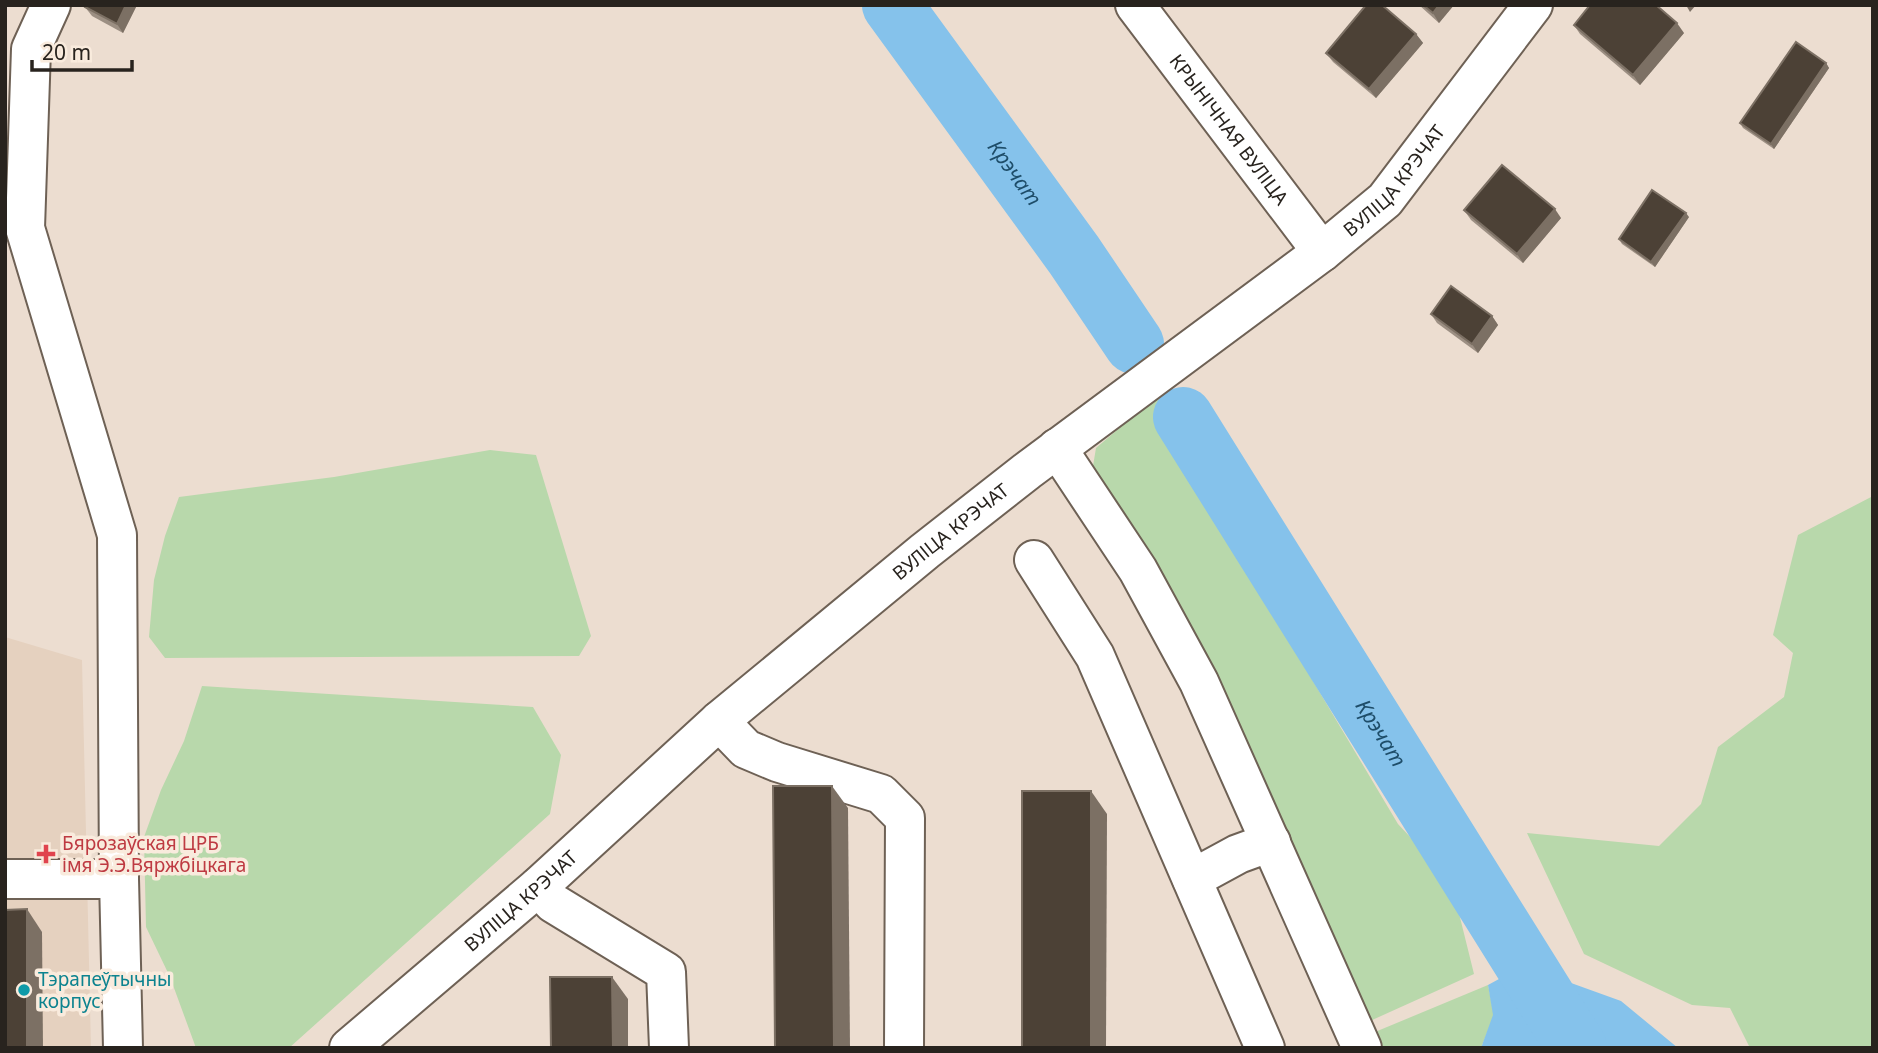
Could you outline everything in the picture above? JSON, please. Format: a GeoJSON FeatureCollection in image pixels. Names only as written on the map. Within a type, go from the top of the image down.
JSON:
{"type":"FeatureCollection","features":[{"type":"Feature","properties":{"kind":"street"},"geometry":{"type":"LineString","coordinates":[[51,5],[31,49],[25,228],[117,534],[123,1048]]}},
{"type":"Feature","properties":{"kind":"street","name":"КРЫНІЧНАЯ ВУЛІЦА"},"geometry":{"type":"LineString","coordinates":[[1135,5],[1322,252]]}},
{"type":"Feature","properties":{"kind":"street","name":"ВУЛІЦА КРЭЧАТ"},"geometry":{"type":"LineString","coordinates":[[349,1048],[538,887],[719,721],[925,551],[1057,448],[1322,252],[1385,200],[1533,5]]}},
{"type":"Feature","properties":{"kind":"street"},"geometry":{"type":"LineString","coordinates":[[1057,448],[1138,570],[1199,682],[1362,1048]]}},
{"type":"Feature","properties":{"kind":"street"},"geometry":{"type":"LineString","coordinates":[[1034,560],[1096,656],[1265,1048]]}},
{"type":"Feature","properties":{"kind":"street"},"geometry":{"type":"LineString","coordinates":[[719,721],[746,749],[777,762],[881,794],[905,818],[904,1048]]}},
{"type":"Feature","properties":{"kind":"street"},"geometry":{"type":"LineString","coordinates":[[1192,879],[1238,854],[1271,842]]}},
{"type":"Feature","properties":{"kind":"street"},"geometry":{"type":"LineString","coordinates":[[5,879],[119,879]]}},
{"type":"Feature","properties":{"kind":"street"},"geometry":{"type":"LineString","coordinates":[[538,887],[554,903],[666,972],[669,1048]]}},
{"type":"Feature","properties":{"kind":"shaded area","name":"Бярозаўская ЦРБ імя Э.Э.Вяржбіцкага"},"geometry":{"type":"Polygon","coordinates":[[[5,637],[82,660],[91,1048],[5,1048],[5,637]]]}},
{"type":"Feature","properties":{"kind":"green space"},"geometry":{"type":"Polygon","coordinates":[[[1157,396],[1244,565],[1398,824],[1451,881],[1474,974],[1370,1021],[1197,638],[1130,522],[1093,466],[1096,448],[1157,396]]]}},
{"type":"Feature","properties":{"kind":"green space"},"geometry":{"type":"Polygon","coordinates":[[[490,450],[536,455],[591,636],[579,656],[165,658],[149,637],[154,580],[165,536],[179,497],[334,477],[490,450]]]}},
{"type":"Feature","properties":{"kind":"green space"},"geometry":{"type":"Polygon","coordinates":[[[1873,496],[1873,1048],[1750,1048],[1730,1008],[1692,1005],[1584,954],[1527,833],[1659,846],[1701,804],[1718,747],[1784,697],[1793,653],[1773,635],[1798,535],[1873,496]]]}},
{"type":"Feature","properties":{"kind":"green space"},"geometry":{"type":"Polygon","coordinates":[[[202,686],[533,707],[561,755],[550,814],[289,1048],[196,1048],[170,977],[146,927],[144,837],[161,790],[184,741],[202,686]]]}},
{"type":"Feature","properties":{"kind":"green space"},"geometry":{"type":"Polygon","coordinates":[[[1488,985],[1494,1015],[1481,1048],[1382,1048],[1375,1032],[1488,985]]]}},
{"type":"Feature","properties":{"kind":"water"},"geometry":{"type":"Polygon","coordinates":[[[1545,954],[1560,979],[1621,1001],[1678,1048],[1481,1048],[1493,1015],[1488,985],[1545,954]]]}},
{"type":"Feature","properties":{"kind":"building"},"geometry":{"type":"Polygon","coordinates":[[[126,5],[117,24],[85,7],[126,5]]]}},
{"type":"Feature","properties":{"kind":"building"},"geometry":{"type":"Polygon","coordinates":[[[1366,5],[1382,5],[1416,34],[1369,89],[1326,53],[1366,5]]]}},
{"type":"Feature","properties":{"kind":"building"},"geometry":{"type":"Polygon","coordinates":[[[1423,5],[1439,5],[1433,13],[1423,5]]]}},
{"type":"Feature","properties":{"kind":"building"},"geometry":{"type":"Polygon","coordinates":[[[1590,5],[1656,5],[1677,23],[1633,75],[1574,25],[1590,5]]]}},
{"type":"Feature","properties":{"kind":"building"},"geometry":{"type":"Polygon","coordinates":[[[1796,42],[1826,63],[1771,144],[1740,123],[1796,42]]]}},
{"type":"Feature","properties":{"kind":"building"},"geometry":{"type":"Polygon","coordinates":[[[1502,165],[1555,209],[1517,254],[1464,210],[1502,165]]]}},
{"type":"Feature","properties":{"kind":"building"},"geometry":{"type":"Polygon","coordinates":[[[1652,190],[1686,213],[1651,262],[1619,239],[1652,190]]]}},
{"type":"Feature","properties":{"kind":"building"},"geometry":{"type":"Polygon","coordinates":[[[1451,286],[1492,316],[1472,344],[1431,314],[1451,286]]]}},
{"type":"Feature","properties":{"kind":"building"},"geometry":{"type":"Polygon","coordinates":[[[773,786],[832,786],[834,1048],[775,1048],[773,786]]]}},
{"type":"Feature","properties":{"kind":"building"},"geometry":{"type":"Polygon","coordinates":[[[1022,791],[1091,791],[1091,1048],[1022,1048],[1022,791]]]}},
{"type":"Feature","properties":{"kind":"building"},"geometry":{"type":"Polygon","coordinates":[[[27,909],[27,1048],[5,1048],[5,910],[27,909]]]}},
{"type":"Feature","properties":{"kind":"building"},"geometry":{"type":"Polygon","coordinates":[[[550,977],[612,977],[613,1048],[551,1048],[550,977]]]}},
{"type":"Feature","properties":{"kind":"waterway","name":"Крэчат"},"geometry":{"type":"LineString","coordinates":[[892,5],[1074,255],[1134,344]]}},
{"type":"Feature","properties":{"kind":"waterway","name":"Крэчат"},"geometry":{"type":"LineString","coordinates":[[1183,417],[1577,1048]]}},
{"type":"Feature","properties":{"kind":"place","name":"Бярозаўская ЦРБ імя Э.Э.Вяржбіцкага"},"geometry":{"type":"Point","coordinates":[46,854]}},
{"type":"Feature","properties":{"kind":"place","name":"Тэрапеўтычны корпус"},"geometry":{"type":"Point","coordinates":[24,990]}}]}
